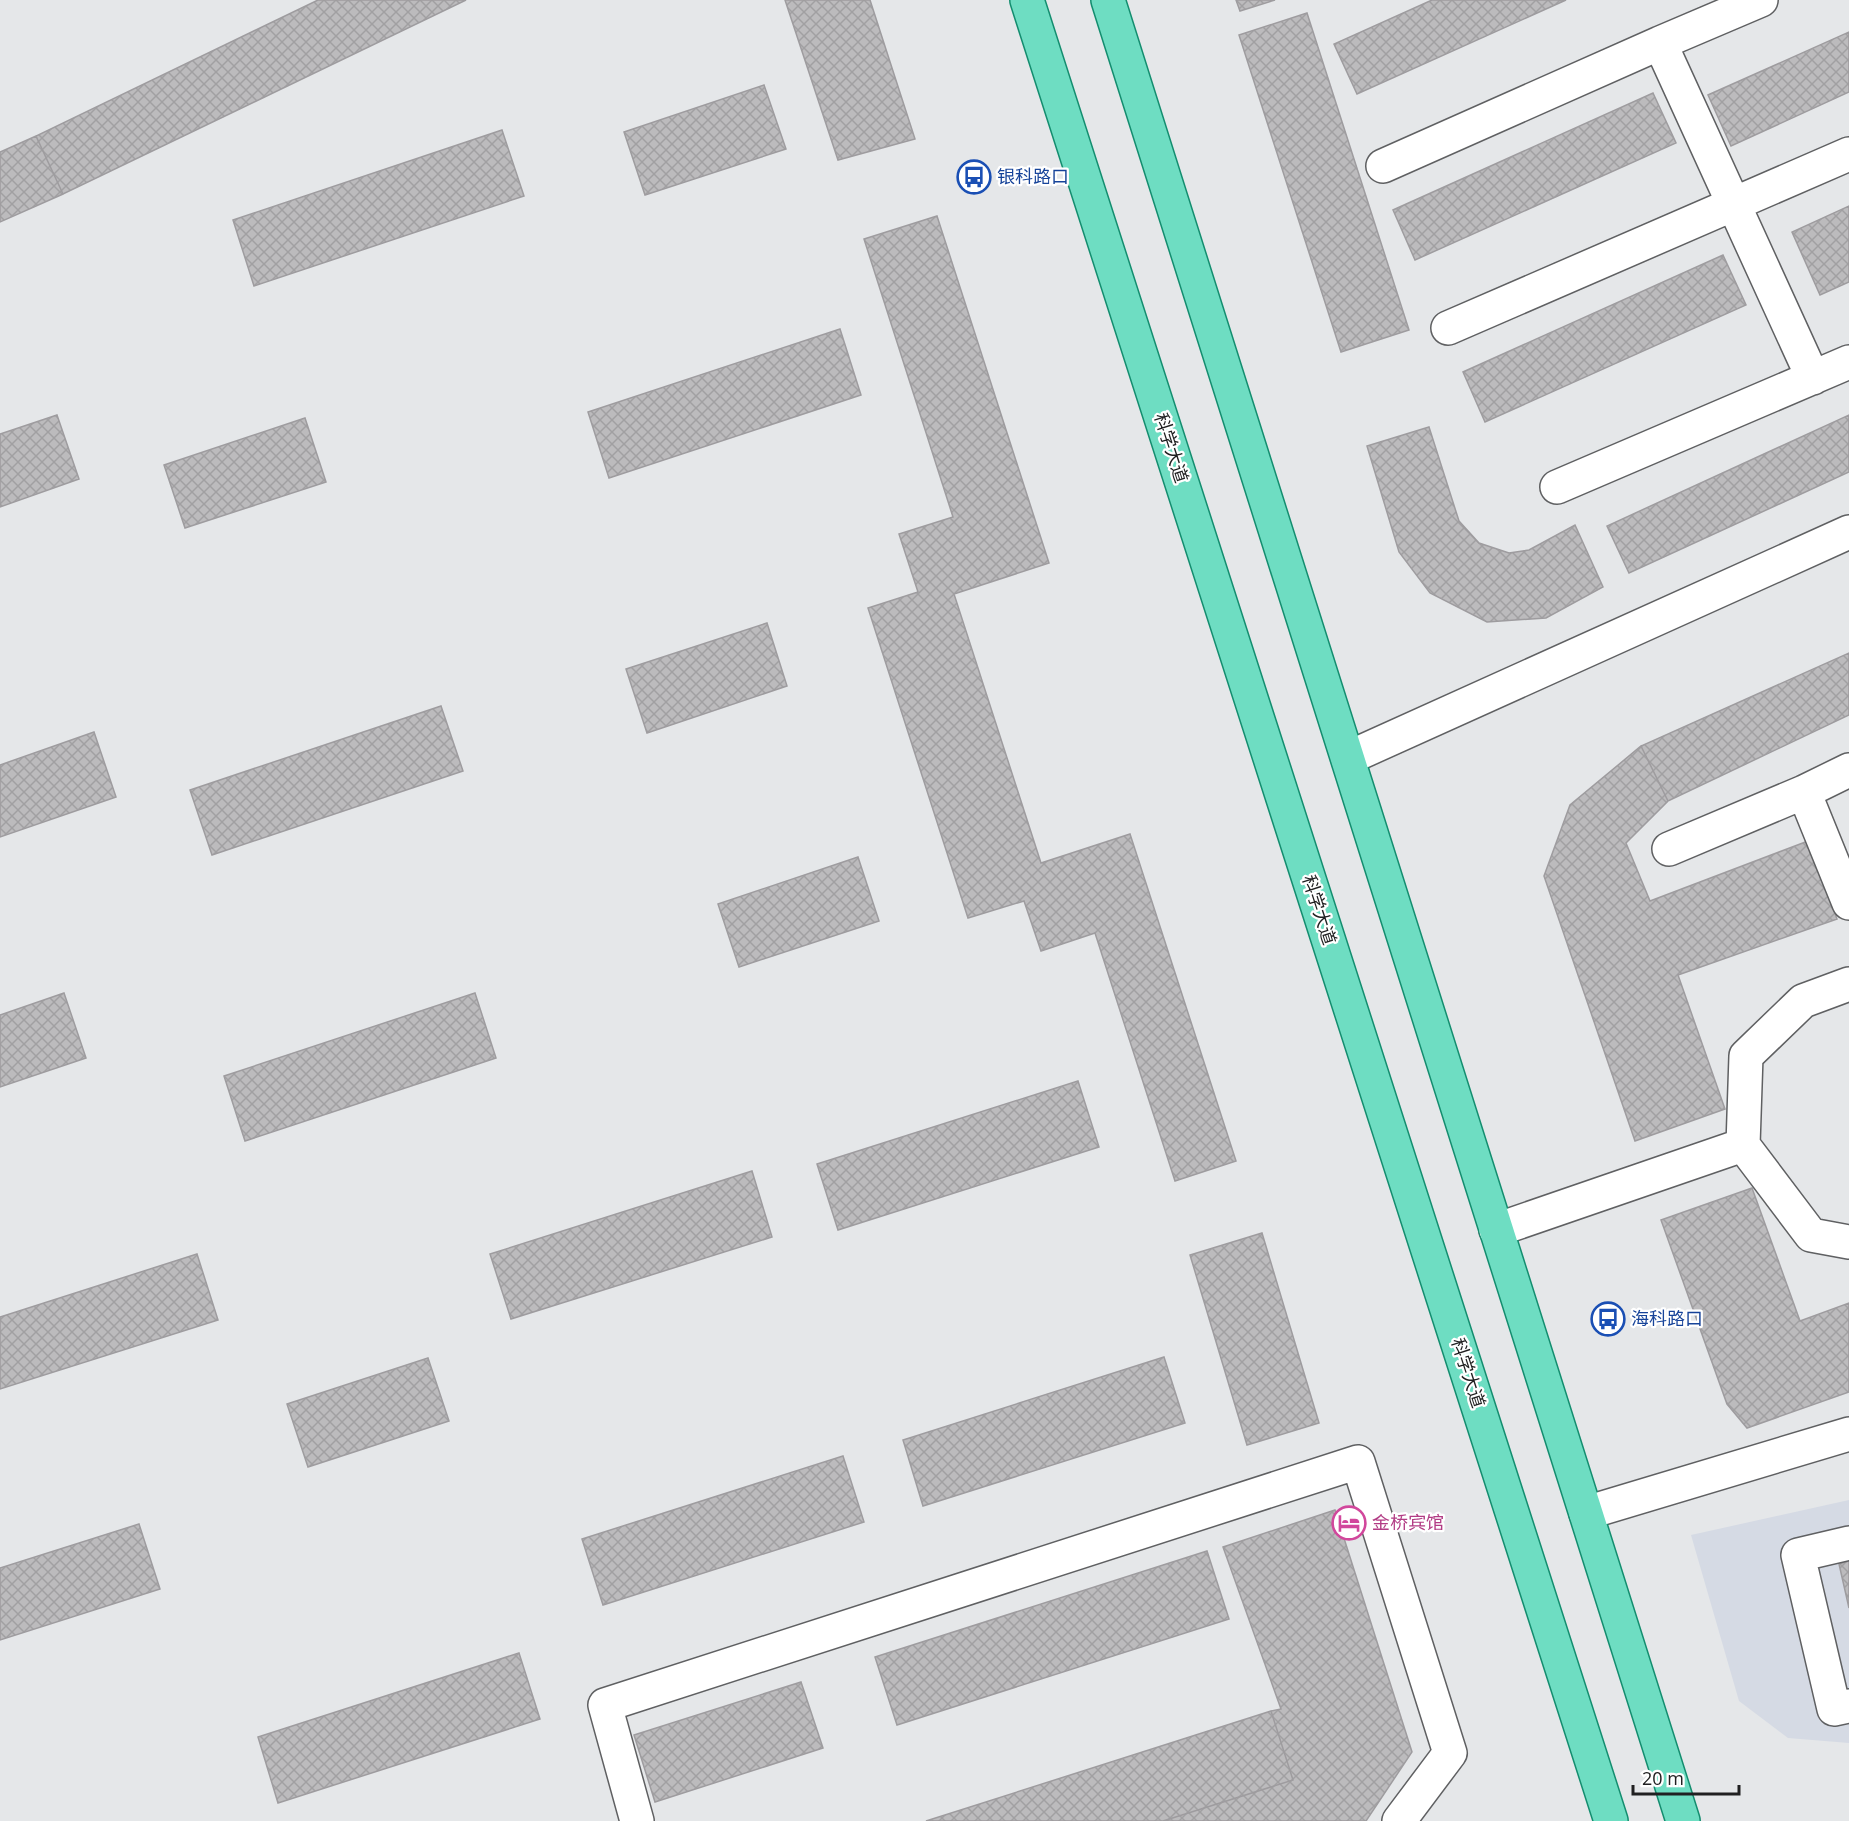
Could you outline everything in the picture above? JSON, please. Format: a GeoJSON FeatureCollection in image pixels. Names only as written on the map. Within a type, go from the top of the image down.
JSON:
{"type":"FeatureCollection","features":[{"type":"Feature","properties":{"kind":"main road","name":"科学大道"},"geometry":{"type":"LineString","coordinates":[[1027,0],[1611,1821]]}},
{"type":"Feature","properties":{"kind":"main road"},"geometry":{"type":"LineString","coordinates":[[1108,0],[1683,1821]]}},
{"type":"Feature","properties":{"kind":"street"},"geometry":{"type":"LineString","coordinates":[[1383,166],[1761,0]]}},
{"type":"Feature","properties":{"kind":"street"},"geometry":{"type":"LineString","coordinates":[[1660,43],[1813,378]]}},
{"type":"Feature","properties":{"kind":"street"},"geometry":{"type":"LineString","coordinates":[[1448,327],[1849,154]]}},
{"type":"Feature","properties":{"kind":"street"},"geometry":{"type":"LineString","coordinates":[[1557,487],[1849,362]]}},
{"type":"Feature","properties":{"kind":"street"},"geometry":{"type":"LineString","coordinates":[[1348,758],[1849,532]]}},
{"type":"Feature","properties":{"kind":"street"},"geometry":{"type":"LineString","coordinates":[[1669,849],[1804,792],[1849,770]]}},
{"type":"Feature","properties":{"kind":"street"},"geometry":{"type":"LineString","coordinates":[[1804,792],[1849,903]]}},
{"type":"Feature","properties":{"kind":"street"},"geometry":{"type":"LineString","coordinates":[[1849,984],[1803,1001],[1746,1056],[1743,1146],[1810,1235],[1849,1242]]}},
{"type":"Feature","properties":{"kind":"street"},"geometry":{"type":"LineString","coordinates":[[1496,1230],[1743,1146]]}},
{"type":"Feature","properties":{"kind":"street"},"geometry":{"type":"LineString","coordinates":[[1586,1513],[1849,1434]]}},
{"type":"Feature","properties":{"kind":"street"},"geometry":{"type":"LineString","coordinates":[[637,1821],[605,1705],[1358,1462],[1450,1753],[1399,1821]]}},
{"type":"Feature","properties":{"kind":"street"},"geometry":{"type":"LineString","coordinates":[[1849,1544],[1798,1555],[1834,1709],[1849,1706]]}},
{"type":"Feature","properties":{"kind":"shaded area"},"geometry":{"type":"Polygon","coordinates":[[[1849,1500],[1849,1743],[1788,1738],[1739,1701],[1691,1535],[1849,1500]]]}},
{"type":"Feature","properties":{"kind":"building"},"geometry":{"type":"Polygon","coordinates":[[[318,0],[466,0],[63,194],[36,136],[318,0]]]}},
{"type":"Feature","properties":{"kind":"building"},"geometry":{"type":"Polygon","coordinates":[[[785,0],[870,0],[915,139],[838,160],[785,0]]]}},
{"type":"Feature","properties":{"kind":"building"},"geometry":{"type":"Polygon","coordinates":[[[1236,0],[1275,0],[1240,11],[1236,0]]]}},
{"type":"Feature","properties":{"kind":"building"},"geometry":{"type":"Polygon","coordinates":[[[1432,0],[1566,0],[1357,94],[1334,44],[1432,0]]]}},
{"type":"Feature","properties":{"kind":"building"},"geometry":{"type":"Polygon","coordinates":[[[1307,13],[1409,330],[1341,352],[1239,35],[1307,13]]]}},
{"type":"Feature","properties":{"kind":"building"},"geometry":{"type":"Polygon","coordinates":[[[1849,32],[1849,92],[1731,146],[1708,95],[1849,32]]]}},
{"type":"Feature","properties":{"kind":"building"},"geometry":{"type":"Polygon","coordinates":[[[764,85],[786,149],[645,195],[624,132],[764,85]]]}},
{"type":"Feature","properties":{"kind":"building"},"geometry":{"type":"Polygon","coordinates":[[[1653,93],[1676,143],[1415,260],[1393,210],[1653,93]]]}},
{"type":"Feature","properties":{"kind":"building"},"geometry":{"type":"Polygon","coordinates":[[[502,130],[524,196],[254,286],[233,220],[502,130]]]}},
{"type":"Feature","properties":{"kind":"building"},"geometry":{"type":"Polygon","coordinates":[[[36,136],[63,194],[0,222],[0,152],[36,136]]]}},
{"type":"Feature","properties":{"kind":"building"},"geometry":{"type":"Polygon","coordinates":[[[1849,206],[1849,282],[1820,295],[1792,232],[1849,206]]]}},
{"type":"Feature","properties":{"kind":"building"},"geometry":{"type":"Polygon","coordinates":[[[937,216],[1049,563],[954,594],[1041,863],[1130,834],[1236,1161],[1175,1181],[1095,933],[1041,951],[1024,901],[968,918],[868,608],[918,592],[899,534],[953,517],[864,239],[937,216]]]}},
{"type":"Feature","properties":{"kind":"building"},"geometry":{"type":"Polygon","coordinates":[[[1723,255],[1746,305],[1485,422],[1463,372],[1723,255]]]}},
{"type":"Feature","properties":{"kind":"building"},"geometry":{"type":"Polygon","coordinates":[[[840,329],[861,395],[609,478],[588,412],[840,329]]]}},
{"type":"Feature","properties":{"kind":"building"},"geometry":{"type":"Polygon","coordinates":[[[57,415],[79,479],[0,507],[0,434],[57,415]]]}},
{"type":"Feature","properties":{"kind":"building"},"geometry":{"type":"Polygon","coordinates":[[[1849,415],[1849,472],[1629,573],[1607,526],[1849,415]]]}},
{"type":"Feature","properties":{"kind":"building"},"geometry":{"type":"Polygon","coordinates":[[[305,418],[326,482],[185,528],[164,465],[305,418]]]}},
{"type":"Feature","properties":{"kind":"building"},"geometry":{"type":"Polygon","coordinates":[[[1429,427],[1459,521],[1479,543],[1509,553],[1529,550],[1575,525],[1603,587],[1546,618],[1487,622],[1430,593],[1399,552],[1367,446],[1429,427]]]}},
{"type":"Feature","properties":{"kind":"building"},"geometry":{"type":"Polygon","coordinates":[[[767,623],[787,686],[647,733],[626,669],[767,623]]]}},
{"type":"Feature","properties":{"kind":"building"},"geometry":{"type":"Polygon","coordinates":[[[1849,653],[1849,715],[1668,801],[1641,746],[1849,653]]]}},
{"type":"Feature","properties":{"kind":"building"},"geometry":{"type":"Polygon","coordinates":[[[441,706],[463,771],[212,855],[190,790],[441,706]]]}},
{"type":"Feature","properties":{"kind":"building"},"geometry":{"type":"Polygon","coordinates":[[[94,732],[116,797],[0,837],[0,765],[94,732]]]}},
{"type":"Feature","properties":{"kind":"building"},"geometry":{"type":"Polygon","coordinates":[[[1641,746],[1668,801],[1626,843],[1650,901],[1808,841],[1837,919],[1678,975],[1725,1109],[1635,1141],[1544,876],[1570,805],[1641,746]]]}},
{"type":"Feature","properties":{"kind":"building"},"geometry":{"type":"Polygon","coordinates":[[[858,857],[879,921],[739,967],[718,904],[858,857]]]}},
{"type":"Feature","properties":{"kind":"building"},"geometry":{"type":"Polygon","coordinates":[[[64,993],[86,1058],[0,1087],[0,1015],[64,993]]]}},
{"type":"Feature","properties":{"kind":"building"},"geometry":{"type":"Polygon","coordinates":[[[475,993],[496,1058],[245,1141],[224,1076],[475,993]]]}},
{"type":"Feature","properties":{"kind":"building"},"geometry":{"type":"Polygon","coordinates":[[[1078,1081],[1099,1147],[838,1230],[817,1164],[1078,1081]]]}},
{"type":"Feature","properties":{"kind":"building"},"geometry":{"type":"Polygon","coordinates":[[[752,1171],[772,1237],[511,1319],[490,1254],[752,1171]]]}},
{"type":"Feature","properties":{"kind":"building"},"geometry":{"type":"Polygon","coordinates":[[[1752,1188],[1800,1321],[1849,1303],[1849,1392],[1747,1428],[1727,1404],[1661,1220],[1752,1188]]]}},
{"type":"Feature","properties":{"kind":"building"},"geometry":{"type":"Polygon","coordinates":[[[1262,1233],[1319,1423],[1247,1445],[1190,1255],[1262,1233]]]}},
{"type":"Feature","properties":{"kind":"building"},"geometry":{"type":"Polygon","coordinates":[[[197,1254],[218,1320],[0,1389],[0,1317],[197,1254]]]}},
{"type":"Feature","properties":{"kind":"building"},"geometry":{"type":"Polygon","coordinates":[[[1164,1357],[1185,1423],[923,1506],[903,1440],[1164,1357]]]}},
{"type":"Feature","properties":{"kind":"building"},"geometry":{"type":"Polygon","coordinates":[[[428,1358],[449,1421],[308,1467],[287,1404],[428,1358]]]}},
{"type":"Feature","properties":{"kind":"building"},"geometry":{"type":"Polygon","coordinates":[[[843,1456],[864,1522],[603,1605],[582,1539],[843,1456]]]}},
{"type":"Feature","properties":{"kind":"building"},"geometry":{"type":"Polygon","coordinates":[[[1335,1510],[1412,1752],[1366,1821],[1163,1821],[1293,1780],[1271,1711],[1281,1709],[1223,1547],[1335,1510]]]}},
{"type":"Feature","properties":{"kind":"building"},"geometry":{"type":"Polygon","coordinates":[[[139,1524],[160,1589],[0,1640],[0,1568],[139,1524]]]}},
{"type":"Feature","properties":{"kind":"building"},"geometry":{"type":"Polygon","coordinates":[[[1207,1551],[1229,1619],[897,1725],[875,1657],[1207,1551]]]}},
{"type":"Feature","properties":{"kind":"building"},"geometry":{"type":"Polygon","coordinates":[[[1849,1561],[1849,1608],[1839,1564],[1849,1561]]]}},
{"type":"Feature","properties":{"kind":"building"},"geometry":{"type":"Polygon","coordinates":[[[519,1653],[540,1719],[278,1803],[258,1737],[519,1653]]]}},
{"type":"Feature","properties":{"kind":"building"},"geometry":{"type":"Polygon","coordinates":[[[801,1682],[823,1748],[655,1802],[634,1735],[801,1682]]]}},
{"type":"Feature","properties":{"kind":"building"},"geometry":{"type":"Polygon","coordinates":[[[1271,1711],[1293,1780],[1163,1821],[926,1821],[1271,1711]]]}},
{"type":"Feature","properties":{"kind":"place","name":"银科路口"},"geometry":{"type":"Point","coordinates":[974,177]}},
{"type":"Feature","properties":{"kind":"place","name":"海科路口"},"geometry":{"type":"Point","coordinates":[1608,1319]}},
{"type":"Feature","properties":{"kind":"place","name":"金桥宾馆"},"geometry":{"type":"Point","coordinates":[1349,1523]}}]}
